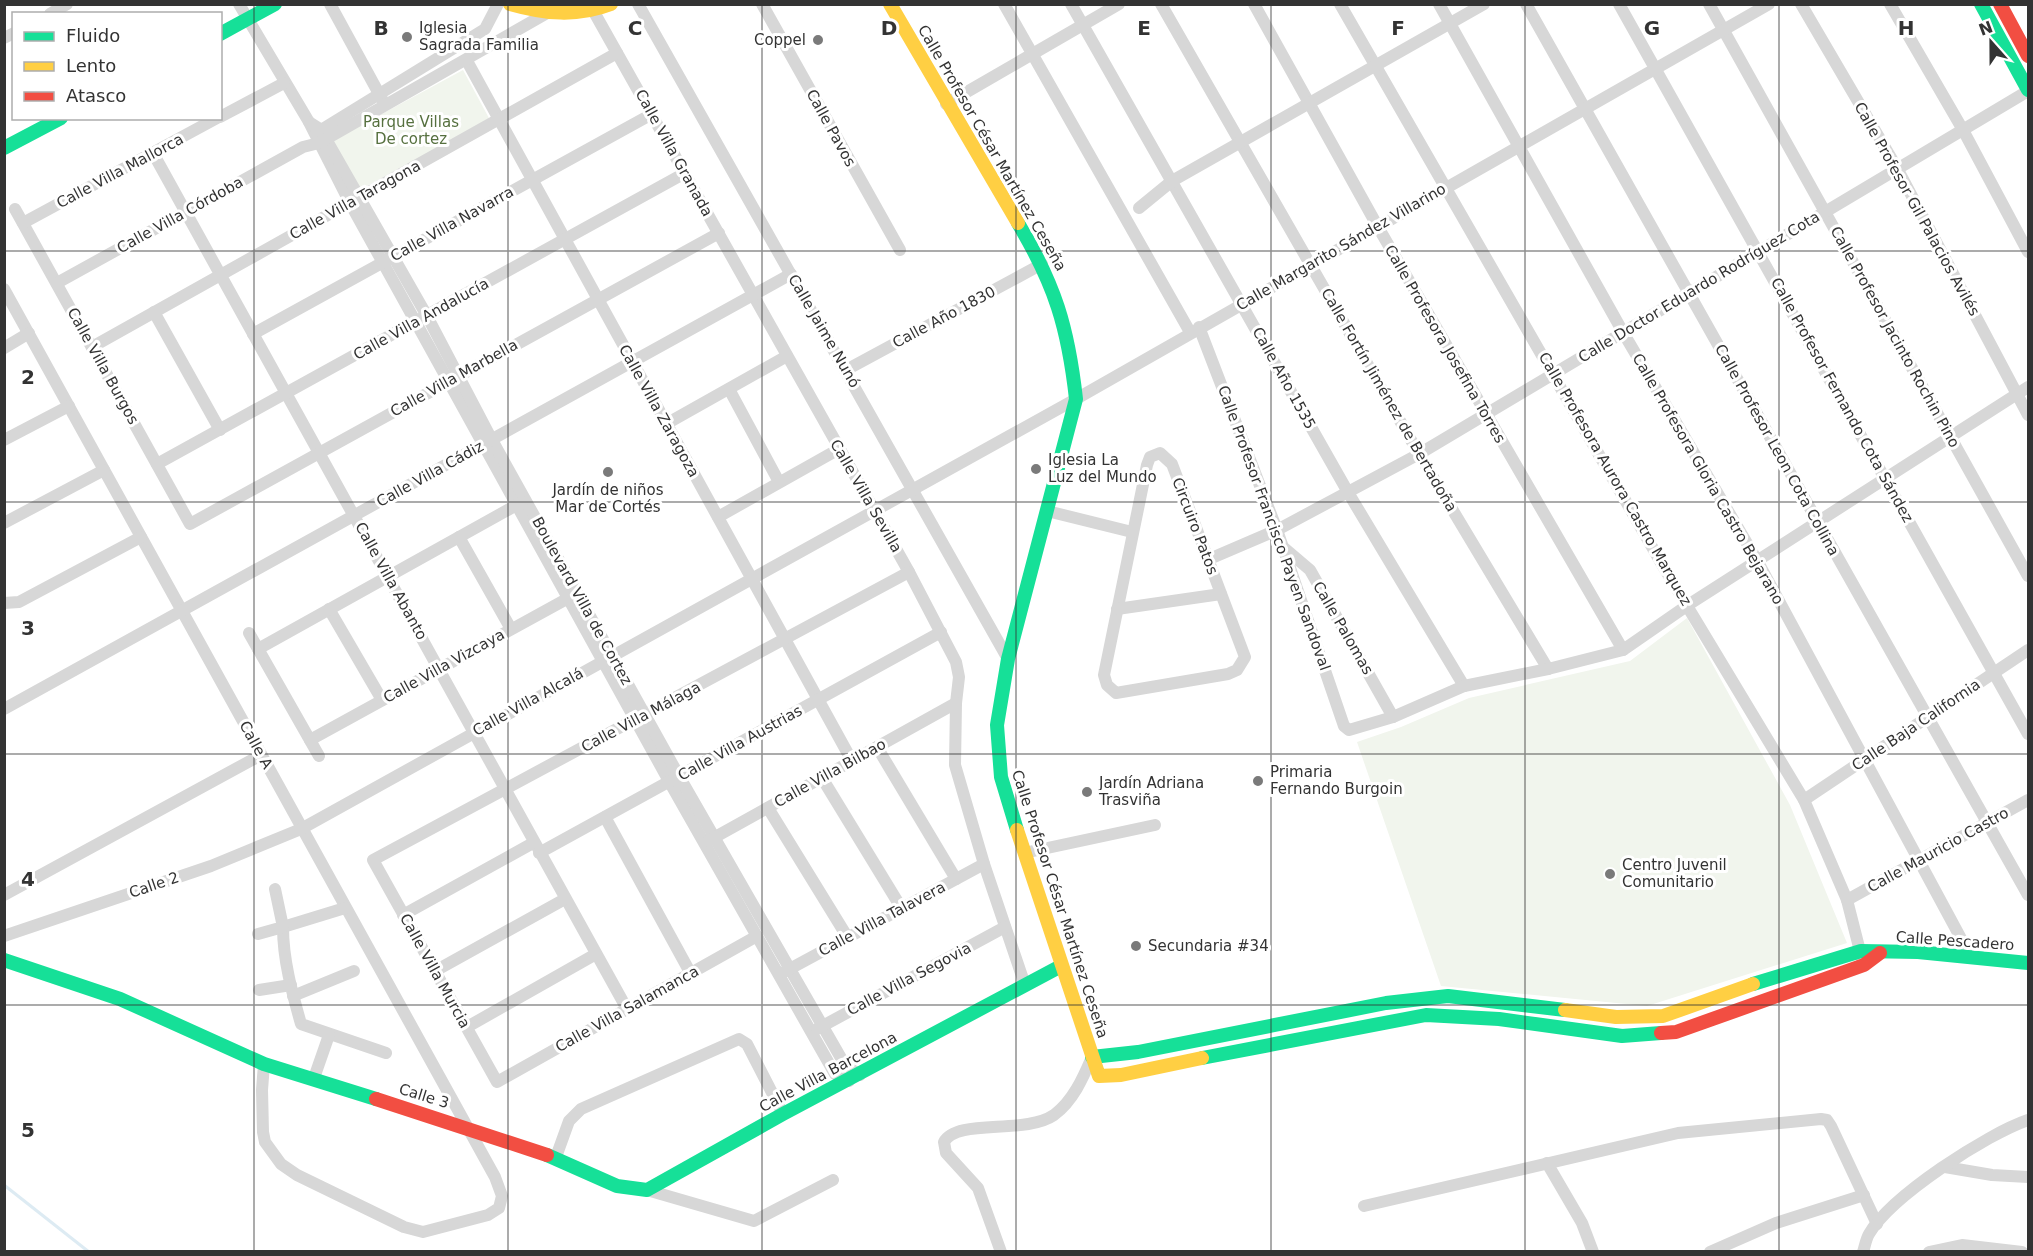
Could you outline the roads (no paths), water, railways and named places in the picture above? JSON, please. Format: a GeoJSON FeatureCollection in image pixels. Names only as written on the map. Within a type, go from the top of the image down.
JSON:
{"type":"FeatureCollection","features":[{"type":"Feature","properties":{"kind":"street"},"geometry":{"type":"LineString","coordinates":[[53,12],[67,4]]}},
{"type":"Feature","properties":{"kind":"street"},"geometry":{"type":"LineString","coordinates":[[222,32],[245,10],[275,4]]}},
{"type":"Feature","properties":{"kind":"street"},"geometry":{"type":"LineString","coordinates":[[330,4],[382,100]]}},
{"type":"Feature","properties":{"kind":"street"},"geometry":{"type":"LineString","coordinates":[[382,100],[485,29],[498,4]]}},
{"type":"Feature","properties":{"kind":"street"},"geometry":{"type":"LineString","coordinates":[[510,4],[547,13],[594,12],[611,4]]}},
{"type":"Feature","properties":{"kind":"street","name":"Calle Jaime Nunó"},"geometry":{"type":"LineString","coordinates":[[638,4],[1008,659]]}},
{"type":"Feature","properties":{"kind":"street","name":"Calle Pavos"},"geometry":{"type":"LineString","coordinates":[[762,4],[900,250]]}},
{"type":"Feature","properties":{"kind":"street","name":"Calle Profesor César Martínez Ceseña"},"geometry":{"type":"LineString","coordinates":[[890,4],[946,104],[1042,264],[1056,296],[1072,362],[1076,399],[1008,659],[997,725],[997,752],[1001,777],[1024,853],[1099,1076]]}},
{"type":"Feature","properties":{"kind":"street","name":"Calle Profesor Francisco Payen Sandoval"},"geometry":{"type":"LineString","coordinates":[[1004,4],[1194,330],[1277,530],[1347,730],[1393,717]]}},
{"type":"Feature","properties":{"kind":"street","name":"Calle Año 1535"},"geometry":{"type":"LineString","coordinates":[[1071,4],[1348,494],[1464,686]]}},
{"type":"Feature","properties":{"kind":"street"},"geometry":{"type":"LineString","coordinates":[[946,104],[1119,4]]}},
{"type":"Feature","properties":{"kind":"street","name":"Calle Fortín Jiménez de Bertadoña"},"geometry":{"type":"LineString","coordinates":[[1161,4],[1419,454],[1548,669]]}},
{"type":"Feature","properties":{"kind":"street","name":"Calle Profesora Josefina Torres"},"geometry":{"type":"LineString","coordinates":[[1254,4],[1378,227],[1623,650]]}},
{"type":"Feature","properties":{"kind":"street","name":"Calle Profesora Aurora Castro Marquez"},"geometry":{"type":"LineString","coordinates":[[1340,4],[1553,374],[1804,800],[1847,900],[1862,958]]}},
{"type":"Feature","properties":{"kind":"street","name":"Calle Profesora Gloria Castro Bejarano"},"geometry":{"type":"LineString","coordinates":[[1439,4],[1624,334],[1758,562],[1971,957]]}},
{"type":"Feature","properties":{"kind":"street"},"geometry":{"type":"LineString","coordinates":[[1139,208],[1172,181],[1484,4]]}},
{"type":"Feature","properties":{"kind":"street","name":"Calle Profesor Leon Cota Collina"},"geometry":{"type":"LineString","coordinates":[[1526,4],[2028,896]]}},
{"type":"Feature","properties":{"kind":"street","name":"Calle Profesor Fernando Cota Sández"},"geometry":{"type":"LineString","coordinates":[[1619,4],[1760,251],[2028,734]]}},
{"type":"Feature","properties":{"kind":"street","name":"Calle Profesor Jacinto Rochin Pino"},"geometry":{"type":"LineString","coordinates":[[1709,4],[2028,576]]}},
{"type":"Feature","properties":{"kind":"street","name":"Calle Margarito Sández Villarino"},"geometry":{"type":"LineString","coordinates":[[913,489],[1076,399],[1769,4]]}},
{"type":"Feature","properties":{"kind":"street","name":"Calle Profesor Gil Palacios Avilés"},"geometry":{"type":"LineString","coordinates":[[1801,4],[1897,168],[2028,415]]}},
{"type":"Feature","properties":{"kind":"street"},"geometry":{"type":"LineString","coordinates":[[1890,4],[1963,130],[2028,252]]}},
{"type":"Feature","properties":{"kind":"street"},"geometry":{"type":"LineString","coordinates":[[1981,4],[2028,91]]}},
{"type":"Feature","properties":{"kind":"street"},"geometry":{"type":"LineString","coordinates":[[2000,4],[2028,56]]}},
{"type":"Feature","properties":{"kind":"street","name":"Boulevard Villa de Cortez"},"geometry":{"type":"LineString","coordinates":[[245,10],[284,83],[318,134],[422,318],[487,442],[674,779],[819,1028],[835,1074],[855,1078]]}},
{"type":"Feature","properties":{"kind":"street","name":"Calle Villa Granada"},"geometry":{"type":"LineString","coordinates":[[594,12],[753,294]]}},
{"type":"Feature","properties":{"kind":"street"},"geometry":{"type":"LineString","coordinates":[[382,100],[467,60],[547,13]]}},
{"type":"Feature","properties":{"kind":"street","name":"Calle Villa Taragona"},"geometry":{"type":"LineString","coordinates":[[92,347],[617,53]]}},
{"type":"Feature","properties":{"kind":"street","name":"Calle Villa Zaragoza"},"geometry":{"type":"LineString","coordinates":[[467,60],[501,118],[632,362],[852,761]]}},
{"type":"Feature","properties":{"kind":"street","name":"Calle Villa Mallorca"},"geometry":{"type":"LineString","coordinates":[[222,116],[284,83]]}},
{"type":"Feature","properties":{"kind":"street","name":"Calle Doctor Eduardo Rodríguez Cota"},"geometry":{"type":"LineString","coordinates":[[1207,560],[1277,530],[1348,494],[1486,416],[2028,91]]}},
{"type":"Feature","properties":{"kind":"street","name":"Calle Villa Córdoba"},"geometry":{"type":"LineString","coordinates":[[57,283],[303,147],[318,134],[382,100]]}},
{"type":"Feature","properties":{"kind":"street","name":"Calle Villa Navarra"},"geometry":{"type":"LineString","coordinates":[[253,334],[652,114]]}},
{"type":"Feature","properties":{"kind":"street"},"geometry":{"type":"LineString","coordinates":[[4,148],[57,120]]}},
{"type":"Feature","properties":{"kind":"street","name":"Calle Villa Mallorca"},"geometry":{"type":"LineString","coordinates":[[23,223],[215,120]]}},
{"type":"Feature","properties":{"kind":"street","name":"Calle Villa Abanto"},"geometry":{"type":"LineString","coordinates":[[153,153],[627,1009]]}},
{"type":"Feature","properties":{"kind":"street","name":"Calle Villa Andalucía"},"geometry":{"type":"LineString","coordinates":[[157,464],[685,173]]}},
{"type":"Feature","properties":{"kind":"street","name":"Calle Villa Burgos"},"geometry":{"type":"LineString","coordinates":[[15,209],[190,524]]}},
{"type":"Feature","properties":{"kind":"street","name":"Calle Villa Marbella"},"geometry":{"type":"LineString","coordinates":[[190,524],[718,233]]}},
{"type":"Feature","properties":{"kind":"street","name":"Calle Año 1830"},"geometry":{"type":"LineString","coordinates":[[846,370],[1042,264]]}},
{"type":"Feature","properties":{"kind":"street","name":"Calle Villa Cádiz"},"geometry":{"type":"LineString","coordinates":[[4,709],[791,274]]}},
{"type":"Feature","properties":{"kind":"street","name":"Calle A"},"geometry":{"type":"LineString","coordinates":[[4,289],[495,1177],[502,1203],[499,1208],[488,1215],[423,1232],[404,1227],[297,1174],[281,1164],[265,1142],[262,1132],[264,1064]]}},
{"type":"Feature","properties":{"kind":"street","name":"Calle Villa Sevilla"},"geometry":{"type":"LineString","coordinates":[[753,294],[941,632],[958,669],[956,703]]}},
{"type":"Feature","properties":{"kind":"street"},"geometry":{"type":"LineString","coordinates":[[154,312],[220,430]]}},
{"type":"Feature","properties":{"kind":"street"},"geometry":{"type":"LineString","coordinates":[[4,348],[29,333]]}},
{"type":"Feature","properties":{"kind":"street"},"geometry":{"type":"LineString","coordinates":[[666,424],[787,356]]}},
{"type":"Feature","properties":{"kind":"street"},"geometry":{"type":"LineString","coordinates":[[1393,717],[1464,686],[1548,669],[1623,650],[1688,605],[1818,524],[2028,387]]}},
{"type":"Feature","properties":{"kind":"street"},"geometry":{"type":"LineString","coordinates":[[729,389],[779,482]]}},
{"type":"Feature","properties":{"kind":"street"},"geometry":{"type":"LineString","coordinates":[[4,440],[69,406]]}},
{"type":"Feature","properties":{"kind":"street"},"geometry":{"type":"LineString","coordinates":[[718,517],[839,449]]}},
{"type":"Feature","properties":{"kind":"street","name":"Circuiro Patos"},"geometry":{"type":"LineString","coordinates":[[1160,453],[1172,464],[1207,560],[1244,648],[1245,657],[1237,670],[1228,674],[1116,693],[1107,686],[1104,675],[1132,532],[1147,465],[1150,457],[1160,453]]}},
{"type":"Feature","properties":{"kind":"street"},"geometry":{"type":"LineString","coordinates":[[4,523],[104,470]]}},
{"type":"Feature","properties":{"kind":"street","name":"Calle Villa Alcalá"},"geometry":{"type":"LineString","coordinates":[[301,829],[913,489]]}},
{"type":"Feature","properties":{"kind":"street"},"geometry":{"type":"LineString","coordinates":[[258,649],[521,502]]}},
{"type":"Feature","properties":{"kind":"street"},"geometry":{"type":"LineString","coordinates":[[1047,511],[1132,532]]}},
{"type":"Feature","properties":{"kind":"street"},"geometry":{"type":"LineString","coordinates":[[4,603],[20,602],[141,537]]}},
{"type":"Feature","properties":{"kind":"street"},"geometry":{"type":"LineString","coordinates":[[459,537],[511,629]]}},
{"type":"Feature","properties":{"kind":"street","name":"Calle Palomas"},"geometry":{"type":"LineString","coordinates":[[1283,547],[1310,570],[1393,717]]}},
{"type":"Feature","properties":{"kind":"street","name":"Calle Villa Málaga"},"geometry":{"type":"LineString","coordinates":[[373,860],[909,572]]}},
{"type":"Feature","properties":{"kind":"street"},"geometry":{"type":"LineString","coordinates":[[1116,609],[1221,594]]}},
{"type":"Feature","properties":{"kind":"street","name":"Calle Villa Vizcaya"},"geometry":{"type":"LineString","coordinates":[[310,740],[573,595]]}},
{"type":"Feature","properties":{"kind":"street"},"geometry":{"type":"LineString","coordinates":[[329,609],[382,700]]}},
{"type":"Feature","properties":{"kind":"street","name":"Calle Villa Austrias"},"geometry":{"type":"LineString","coordinates":[[403,915],[536,848],[605,817],[941,632]]}},
{"type":"Feature","properties":{"kind":"street"},"geometry":{"type":"LineString","coordinates":[[249,633],[319,756]]}},
{"type":"Feature","properties":{"kind":"street","name":"Calle Baja California"},"geometry":{"type":"LineString","coordinates":[[1804,800],[2028,650]]}},
{"type":"Feature","properties":{"kind":"street"},"geometry":{"type":"LineString","coordinates":[[956,703],[955,765],[984,864],[1025,985]]}},
{"type":"Feature","properties":{"kind":"street","name":"Calle Villa Bilbao"},"geometry":{"type":"LineString","coordinates":[[709,841],[956,703]]}},
{"type":"Feature","properties":{"kind":"street"},"geometry":{"type":"LineString","coordinates":[[878,747],[956,879]]}},
{"type":"Feature","properties":{"kind":"street"},"geometry":{"type":"LineString","coordinates":[[4,895],[261,755]]}},
{"type":"Feature","properties":{"kind":"street"},"geometry":{"type":"LineString","coordinates":[[822,778],[902,909]]}},
{"type":"Feature","properties":{"kind":"street","name":"Calle Mauricio Castro"},"geometry":{"type":"LineString","coordinates":[[1847,900],[2028,800]]}},
{"type":"Feature","properties":{"kind":"street"},"geometry":{"type":"LineString","coordinates":[[768,808],[848,938]]}},
{"type":"Feature","properties":{"kind":"street"},"geometry":{"type":"LineString","coordinates":[[605,817],[691,974]]}},
{"type":"Feature","properties":{"kind":"street"},"geometry":{"type":"LineString","coordinates":[[1024,853],[1155,825]]}},
{"type":"Feature","properties":{"kind":"street","name":"Calle 2"},"geometry":{"type":"LineString","coordinates":[[4,936],[211,866],[301,829]]}},
{"type":"Feature","properties":{"kind":"street","name":"Boulevard Villa de Cortez"},"geometry":{"type":"LineString","coordinates":[[709,841],[758,936],[785,971]]}},
{"type":"Feature","properties":{"kind":"street","name":"Calle Villa Murcia"},"geometry":{"type":"LineString","coordinates":[[373,860],[497,1082]]}},
{"type":"Feature","properties":{"kind":"street","name":"Calle Villa Talavera"},"geometry":{"type":"LineString","coordinates":[[785,971],[984,864]]}},
{"type":"Feature","properties":{"kind":"street"},"geometry":{"type":"LineString","coordinates":[[275,888],[292,990],[301,1024],[386,1053]]}},
{"type":"Feature","properties":{"kind":"street"},"geometry":{"type":"LineString","coordinates":[[435,971],[565,899]]}},
{"type":"Feature","properties":{"kind":"street"},"geometry":{"type":"LineString","coordinates":[[258,934],[345,908]]}},
{"type":"Feature","properties":{"kind":"street","name":"Calle Villa Segovia"},"geometry":{"type":"LineString","coordinates":[[819,1028],[1005,927]]}},
{"type":"Feature","properties":{"kind":"street","name":"Calle Villa Salamanca"},"geometry":{"type":"LineString","coordinates":[[497,1082],[758,936]]}},
{"type":"Feature","properties":{"kind":"street","name":"Calle Pescadero"},"geometry":{"type":"LineString","coordinates":[[1862,958],[1880,953],[1918,952],[2028,963]]}},
{"type":"Feature","properties":{"kind":"street"},"geometry":{"type":"LineString","coordinates":[[467,1027],[596,954]]}},
{"type":"Feature","properties":{"kind":"street"},"geometry":{"type":"LineString","coordinates":[[1001,1251],[978,1188],[946,1153],[944,1142],[950,1133],[963,1128],[1011,1127],[1044,1120],[1062,1108],[1080,1084],[1092,1057],[1138,1052],[1315,1015],[1396,1001],[1448,996],[1553,1007],[1616,1017],[1663,1016],[1785,973],[1862,958]]}},
{"type":"Feature","properties":{"kind":"street"},"geometry":{"type":"LineString","coordinates":[[1080,1084],[1099,1076],[1131,1073],[1317,1034],[1426,1015],[1473,1016],[1622,1036],[1676,1032],[1862,958]]}},
{"type":"Feature","properties":{"kind":"street","name":"Calle 3"},"geometry":{"type":"LineString","coordinates":[[4,960],[120,999],[264,1064],[465,1126],[556,1157],[617,1186],[648,1190],[754,1221],[833,1180]]}},
{"type":"Feature","properties":{"kind":"street","name":"Calle Villa Barcelona"},"geometry":{"type":"LineString","coordinates":[[648,1190],[783,1114],[855,1078],[1061,966]]}},
{"type":"Feature","properties":{"kind":"street"},"geometry":{"type":"LineString","coordinates":[[259,990],[292,990],[354,971]]}},
{"type":"Feature","properties":{"kind":"street"},"geometry":{"type":"LineString","coordinates":[[1548,1025],[1553,1007]]}},
{"type":"Feature","properties":{"kind":"street"},"geometry":{"type":"LineString","coordinates":[[1315,1015],[1317,1034]]}},
{"type":"Feature","properties":{"kind":"street"},"geometry":{"type":"LineString","coordinates":[[314,1078],[329,1035]]}},
{"type":"Feature","properties":{"kind":"street"},"geometry":{"type":"LineString","coordinates":[[556,1157],[568,1121],[581,1109],[739,1039],[747,1044],[783,1114]]}},
{"type":"Feature","properties":{"kind":"street"},"geometry":{"type":"LineString","coordinates":[[1364,1206],[1677,1132],[1732,1125],[1824,1119],[1831,1126],[1877,1224]]}},
{"type":"Feature","properties":{"kind":"street"},"geometry":{"type":"LineString","coordinates":[[1863,1251],[1869,1235],[1896,1205],[1944,1167],[2028,1120]]}},
{"type":"Feature","properties":{"kind":"street"},"geometry":{"type":"LineString","coordinates":[[1547,1162],[1582,1224],[1593,1251]]}},
{"type":"Feature","properties":{"kind":"street"},"geometry":{"type":"LineString","coordinates":[[1944,1167],[1992,1175],[2028,1177]]}},
{"type":"Feature","properties":{"kind":"street"},"geometry":{"type":"LineString","coordinates":[[1710,1251],[1765,1227],[1864,1194]]}},
{"type":"Feature","properties":{"kind":"street"},"geometry":{"type":"LineString","coordinates":[[1929,1251],[1962,1245],[2022,1251]]}},
{"type":"Feature","properties":{"kind":"waterway"},"geometry":{"type":"LineString","coordinates":[[4,1185],[89,1252]]}},
{"type":"Feature","properties":{"kind":"place","name":"Iglesia Sagrada Familia"},"geometry":{"type":"Point","coordinates":[407,37]}},
{"type":"Feature","properties":{"kind":"place","name":"Coppel"},"geometry":{"type":"Point","coordinates":[818,40]}},
{"type":"Feature","properties":{"kind":"place","name":"Iglesia La Luz del Mundo"},"geometry":{"type":"Point","coordinates":[1036,469]}},
{"type":"Feature","properties":{"kind":"place","name":"Jardín de niños Mar de Cortés"},"geometry":{"type":"Point","coordinates":[608,472]}},
{"type":"Feature","properties":{"kind":"place","name":"Primaria Fernando Burgoin"},"geometry":{"type":"Point","coordinates":[1258,781]}},
{"type":"Feature","properties":{"kind":"place","name":"Jardín Adriana Trasviña"},"geometry":{"type":"Point","coordinates":[1087,792]}},
{"type":"Feature","properties":{"kind":"place","name":"Centro Juvenil Comunitario"},"geometry":{"type":"Point","coordinates":[1610,874]}},
{"type":"Feature","properties":{"kind":"place","name":"Secundaria #34"},"geometry":{"type":"Point","coordinates":[1136,946]}},
{"type":"Feature","properties":{"kind":"park label","name":"Parque Villas De cortez"},"geometry":{"type":"Point","coordinates":[411,130]}}]}
